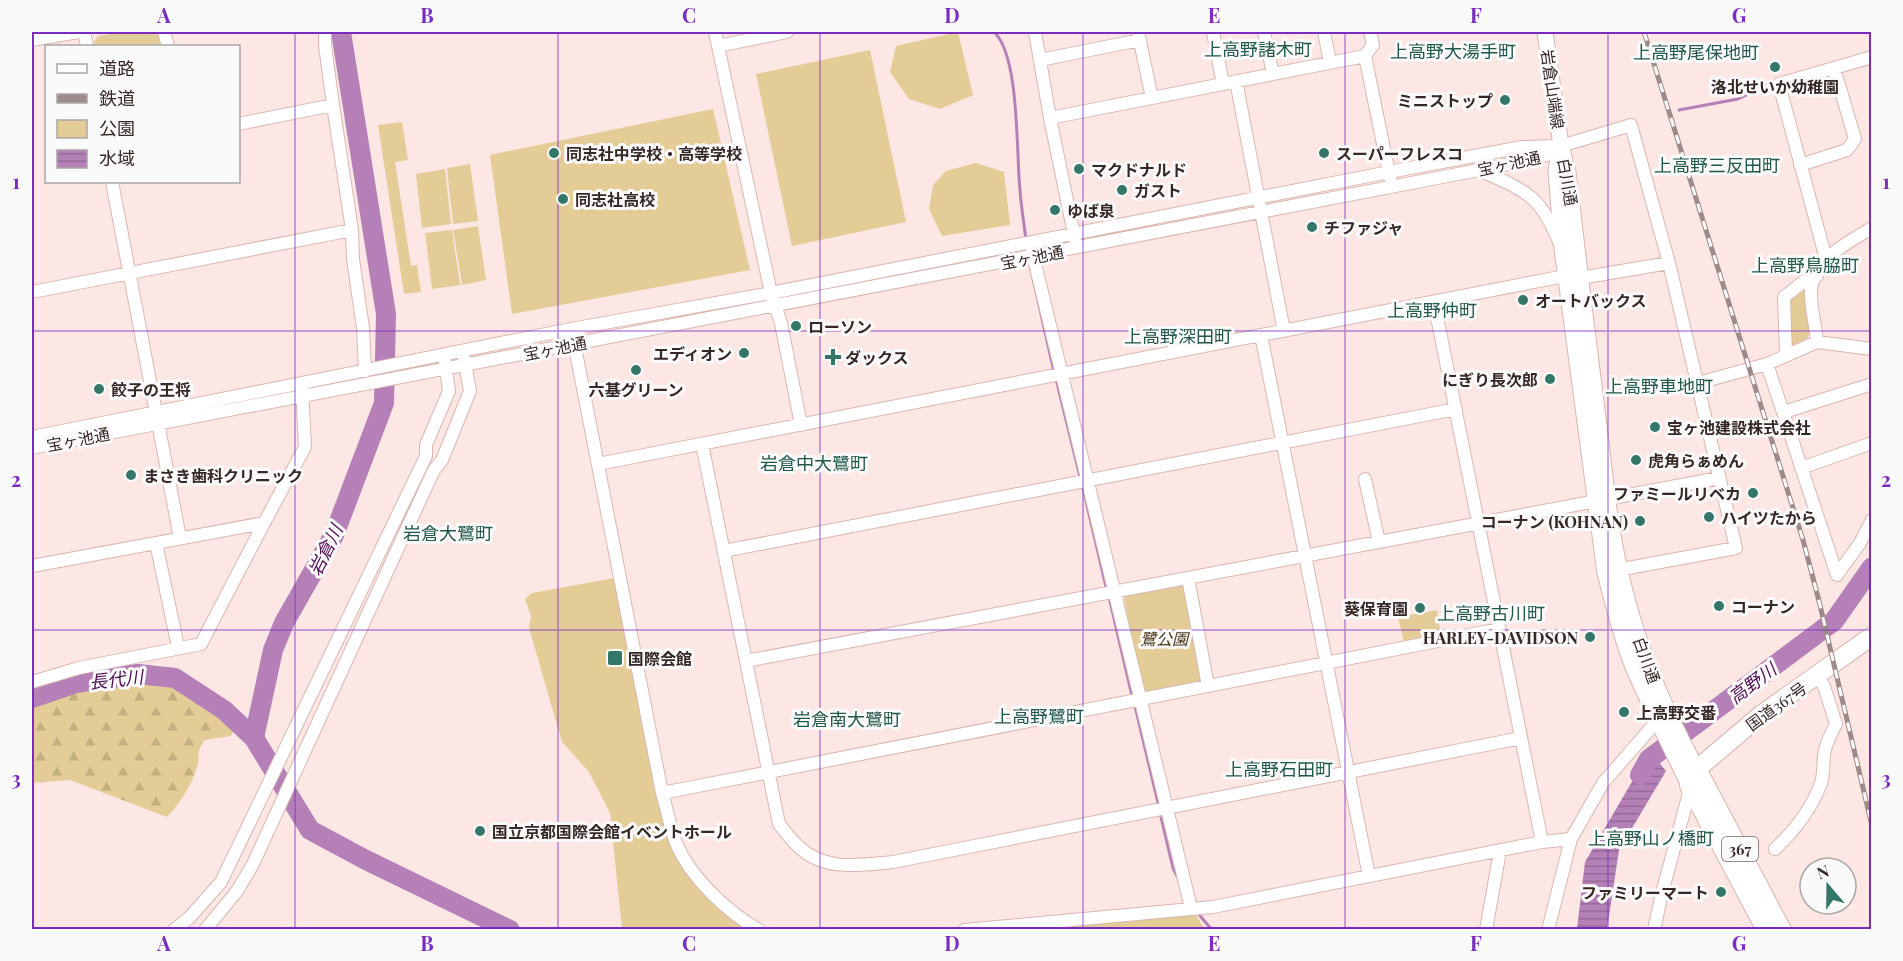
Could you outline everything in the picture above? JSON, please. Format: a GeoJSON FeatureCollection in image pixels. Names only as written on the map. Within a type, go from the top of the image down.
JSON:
{"type":"FeatureCollection","features":[{"type":"Feature","properties":{"kind":"highway","name":"国道367号"},"geometry":{"type":"LineString","coordinates":[[1691,773],[1762,714],[1871,637]]}},
{"type":"Feature","properties":{"kind":"highway","name":"白川通"},"geometry":{"type":"LineString","coordinates":[[1691,773],[1766,930]]}},
{"type":"Feature","properties":{"kind":"highway","name":"白川通"},"geometry":{"type":"LineString","coordinates":[[1691,773],[1782,930]]}},
{"type":"Feature","properties":{"kind":"main road","name":"岩倉山端線"},"geometry":{"type":"LineString","coordinates":[[1545,32],[1561,146]]}},
{"type":"Feature","properties":{"kind":"main road","name":"白川通"},"geometry":{"type":"LineString","coordinates":[[1561,146],[1556,170],[1562,249],[1573,277]]}},
{"type":"Feature","properties":{"kind":"main road","name":"白川通"},"geometry":{"type":"LineString","coordinates":[[1561,146],[1568,172],[1573,277],[1612,571],[1613,604],[1632,665],[1691,773]]}},
{"type":"Feature","properties":{"kind":"street"},"geometry":{"type":"LineString","coordinates":[[32,40],[78,32]]}},
{"type":"Feature","properties":{"kind":"street"},"geometry":{"type":"LineString","coordinates":[[325,32],[333,105],[352,230],[353,259],[368,375]]}},
{"type":"Feature","properties":{"kind":"street"},"geometry":{"type":"LineString","coordinates":[[716,32],[801,425]]}},
{"type":"Feature","properties":{"kind":"street"},"geometry":{"type":"LineString","coordinates":[[718,46],[787,32]]}},
{"type":"Feature","properties":{"kind":"street"},"geometry":{"type":"LineString","coordinates":[[1035,32],[1076,248]]}},
{"type":"Feature","properties":{"kind":"street"},"geometry":{"type":"LineString","coordinates":[[1213,32],[1229,83],[1259,199],[1284,331]]}},
{"type":"Feature","properties":{"kind":"street"},"geometry":{"type":"LineString","coordinates":[[1264,32],[1273,74]]}},
{"type":"Feature","properties":{"kind":"street"},"geometry":{"type":"LineString","coordinates":[[1324,32],[1330,62]]}},
{"type":"Feature","properties":{"kind":"street"},"geometry":{"type":"LineString","coordinates":[[1050,118],[1365,56],[1373,45],[1370,32]]}},
{"type":"Feature","properties":{"kind":"street"},"geometry":{"type":"LineString","coordinates":[[1040,60],[1139,36],[1152,98]]}},
{"type":"Feature","properties":{"kind":"street"},"geometry":{"type":"LineString","coordinates":[[1365,56],[1392,187]]}},
{"type":"Feature","properties":{"kind":"street"},"geometry":{"type":"LineString","coordinates":[[1826,259],[1779,84],[1872,57]]}},
{"type":"Feature","properties":{"kind":"street"},"geometry":{"type":"LineString","coordinates":[[1800,165],[1847,150],[1855,139],[1834,68]]}},
{"type":"Feature","properties":{"kind":"street"},"geometry":{"type":"LineString","coordinates":[[240,124],[333,105]]}},
{"type":"Feature","properties":{"kind":"street"},"geometry":{"type":"LineString","coordinates":[[1561,146],[1631,125],[1669,263],[1736,548],[1612,571]]}},
{"type":"Feature","properties":{"kind":"street","name":"宝ヶ池通"},"geometry":{"type":"LineString","coordinates":[[32,448],[158,424],[368,375],[446,368],[1262,213],[1547,155],[1561,146]]}},
{"type":"Feature","properties":{"kind":"street","name":"宝ヶ池通"},"geometry":{"type":"LineString","coordinates":[[398,371],[444,355],[571,329],[771,293],[1522,147],[1561,146]]}},
{"type":"Feature","properties":{"kind":"street"},"geometry":{"type":"LineString","coordinates":[[1479,170],[1522,189],[1538,204],[1550,220],[1562,249]]}},
{"type":"Feature","properties":{"kind":"street"},"geometry":{"type":"LineString","coordinates":[[112,183],[180,538]]}},
{"type":"Feature","properties":{"kind":"street"},"geometry":{"type":"LineString","coordinates":[[1817,342],[1811,289],[1816,276],[1826,259],[1872,228]]}},
{"type":"Feature","properties":{"kind":"street"},"geometry":{"type":"LineString","coordinates":[[32,292],[352,230]]}},
{"type":"Feature","properties":{"kind":"street"},"geometry":{"type":"LineString","coordinates":[[1030,242],[1191,908]]}},
{"type":"Feature","properties":{"kind":"street"},"geometry":{"type":"LineString","coordinates":[[597,465],[1434,302],[1573,277],[1669,263]]}},
{"type":"Feature","properties":{"kind":"street"},"geometry":{"type":"LineString","coordinates":[[1786,355],[1784,297],[1806,280],[1816,276]]}},
{"type":"Feature","properties":{"kind":"street"},"geometry":{"type":"LineString","coordinates":[[1434,302],[1542,842]]}},
{"type":"Feature","properties":{"kind":"street"},"geometry":{"type":"LineString","coordinates":[[571,329],[662,793],[677,844],[696,874],[724,906],[759,930]]}},
{"type":"Feature","properties":{"kind":"street"},"geometry":{"type":"LineString","coordinates":[[1262,335],[1369,876]]}},
{"type":"Feature","properties":{"kind":"street"},"geometry":{"type":"LineString","coordinates":[[1698,383],[1767,364],[1817,342],[1872,350]]}},
{"type":"Feature","properties":{"kind":"street"},"geometry":{"type":"LineString","coordinates":[[205,930],[237,891],[269,828],[434,470],[442,460],[470,391],[463,351]]}},
{"type":"Feature","properties":{"kind":"street"},"geometry":{"type":"LineString","coordinates":[[174,930],[189,918],[221,882],[426,456],[426,445],[449,391],[444,355]]}},
{"type":"Feature","properties":{"kind":"street"},"geometry":{"type":"LineString","coordinates":[[1767,364],[1837,575],[1860,543],[1872,520]]}},
{"type":"Feature","properties":{"kind":"street"},"geometry":{"type":"LineString","coordinates":[[1784,412],[1872,384]]}},
{"type":"Feature","properties":{"kind":"street"},"geometry":{"type":"LineString","coordinates":[[32,682],[80,668],[201,644],[305,447],[302,389]]}},
{"type":"Feature","properties":{"kind":"street","name":"宝ヶ池通"},"geometry":{"type":"LineString","coordinates":[[32,437],[155,411],[302,389]]}},
{"type":"Feature","properties":{"kind":"street"},"geometry":{"type":"LineString","coordinates":[[724,551],[1456,409]]}},
{"type":"Feature","properties":{"kind":"street"},"geometry":{"type":"LineString","coordinates":[[1801,468],[1872,443]]}},
{"type":"Feature","properties":{"kind":"street"},"geometry":{"type":"LineString","coordinates":[[702,444],[779,824],[798,847],[820,861],[847,866],[894,862],[1167,807],[1349,774],[1521,738]]}},
{"type":"Feature","properties":{"kind":"street"},"geometry":{"type":"LineString","coordinates":[[746,661],[1719,478]]}},
{"type":"Feature","properties":{"kind":"street"},"geometry":{"type":"LineString","coordinates":[[1365,479],[1379,542]]}},
{"type":"Feature","properties":{"kind":"street"},"geometry":{"type":"LineString","coordinates":[[32,566],[264,523]]}},
{"type":"Feature","properties":{"kind":"street"},"geometry":{"type":"LineString","coordinates":[[156,543],[178,647]]}},
{"type":"Feature","properties":{"kind":"street"},"geometry":{"type":"LineString","coordinates":[[1188,578],[1208,686]]}},
{"type":"Feature","properties":{"kind":"street"},"geometry":{"type":"LineString","coordinates":[[662,793],[1499,629]]}},
{"type":"Feature","properties":{"kind":"street"},"geometry":{"type":"LineString","coordinates":[[1775,849],[1790,835],[1821,783],[1824,753],[1836,724],[1824,686],[1817,677]]}},
{"type":"Feature","properties":{"kind":"street"},"geometry":{"type":"LineString","coordinates":[[1548,930],[1571,839],[1603,783],[1664,725]]}},
{"type":"Feature","properties":{"kind":"street"},"geometry":{"type":"LineString","coordinates":[[1654,930],[1688,797],[1691,773]]}},
{"type":"Feature","properties":{"kind":"street"},"geometry":{"type":"LineString","coordinates":[[964,930],[1213,907],[1542,842],[1571,839]]}},
{"type":"Feature","properties":{"kind":"street"},"geometry":{"type":"LineString","coordinates":[[1486,930],[1500,851]]}},
{"type":"Feature","properties":{"kind":"green space"},"geometry":{"type":"Polygon","coordinates":[[[122,32],[161,32],[164,45],[95,45],[98,36],[122,32]]]}},
{"type":"Feature","properties":{"kind":"green space"},"geometry":{"type":"Polygon","coordinates":[[[958,32],[973,95],[940,109],[909,99],[890,72],[896,46],[958,32]]]}},
{"type":"Feature","properties":{"kind":"green space"},"geometry":{"type":"Polygon","coordinates":[[[870,50],[906,222],[792,246],[756,74],[870,50]]]}},
{"type":"Feature","properties":{"kind":"green space"},"geometry":{"type":"Polygon","coordinates":[[[713,109],[750,270],[512,314],[490,155],[713,109]]]}},
{"type":"Feature","properties":{"kind":"green space"},"geometry":{"type":"Polygon","coordinates":[[[402,122],[408,160],[395,162],[411,266],[417,265],[421,292],[404,294],[378,125],[402,122]]]}},
{"type":"Feature","properties":{"kind":"green space"},"geometry":{"type":"Polygon","coordinates":[[[976,163],[1004,172],[1010,225],[942,236],[929,209],[933,185],[946,171],[976,163]]]}},
{"type":"Feature","properties":{"kind":"green space"},"geometry":{"type":"Polygon","coordinates":[[[470,164],[478,221],[453,224],[447,168],[470,164]]]}},
{"type":"Feature","properties":{"kind":"green space"},"geometry":{"type":"Polygon","coordinates":[[[445,169],[451,224],[422,228],[416,174],[445,169]]]}},
{"type":"Feature","properties":{"kind":"green space"},"geometry":{"type":"Polygon","coordinates":[[[478,226],[486,280],[462,285],[453,230],[478,226]]]}},
{"type":"Feature","properties":{"kind":"green space"},"geometry":{"type":"Polygon","coordinates":[[[452,230],[460,285],[432,289],[425,233],[452,230]]]}},
{"type":"Feature","properties":{"kind":"green space"},"geometry":{"type":"Polygon","coordinates":[[[1803,287],[1807,288],[1811,329],[1807,339],[1793,345],[1790,343],[1788,299],[1803,287]]]}},
{"type":"Feature","properties":{"kind":"green space"},"geometry":{"type":"Polygon","coordinates":[[[620,577],[671,824],[696,874],[759,929],[622,929],[610,813],[589,772],[562,742],[529,628],[531,616],[525,599],[532,593],[620,577]]]}},
{"type":"Feature","properties":{"kind":"green space","name":"鷺公園"},"geometry":{"type":"Polygon","coordinates":[[[1181,583],[1187,587],[1204,679],[1200,685],[1150,693],[1142,688],[1124,598],[1127,593],[1181,583]]]}},
{"type":"Feature","properties":{"kind":"green space"},"geometry":{"type":"Polygon","coordinates":[[[1437,610],[1441,636],[1404,643],[1398,617],[1437,610]]]}},
{"type":"Feature","properties":{"kind":"green space"},"geometry":{"type":"Polygon","coordinates":[[[128,678],[161,681],[191,697],[235,727],[231,736],[205,740],[200,748],[197,767],[189,787],[167,817],[70,780],[32,783],[32,708],[79,688],[128,678]]]}},
{"type":"Feature","properties":{"kind":"green space"},"geometry":{"type":"Polygon","coordinates":[[[1191,908],[1205,929],[964,930],[1191,908]]]}},
{"type":"Feature","properties":{"kind":"water"},"geometry":{"type":"Polygon","coordinates":[[[1650,751],[1666,771],[1619,850],[1607,929],[1577,929],[1585,862],[1650,751]]]}},
{"type":"Feature","properties":{"kind":"waterway","name":"岩倉川"},"geometry":{"type":"LineString","coordinates":[[254,738],[273,650],[284,623],[334,535],[384,403],[386,314],[341,32]]}},
{"type":"Feature","properties":{"kind":"waterway"},"geometry":{"type":"LineString","coordinates":[[994,32],[1002,44],[1013,83],[1020,196],[1026,240]]}},
{"type":"Feature","properties":{"kind":"waterway"},"geometry":{"type":"LineString","coordinates":[[1679,110],[1738,99],[1777,80]]}},
{"type":"Feature","properties":{"kind":"waterway"},"geometry":{"type":"LineString","coordinates":[[1030,265],[1054,372]]}},
{"type":"Feature","properties":{"kind":"waterway"},"geometry":{"type":"LineString","coordinates":[[1056,379],[1080,477]]}},
{"type":"Feature","properties":{"kind":"waterway"},"geometry":{"type":"LineString","coordinates":[[1082,484],[1107,591]]}},
{"type":"Feature","properties":{"kind":"waterway","name":"高野川"},"geometry":{"type":"LineString","coordinates":[[1640,775],[1649,759],[1834,621],[1872,567]]}},
{"type":"Feature","properties":{"kind":"waterway"},"geometry":{"type":"LineString","coordinates":[[1109,597],[1132,696]]}},
{"type":"Feature","properties":{"kind":"waterway","name":"岩倉川"},"geometry":{"type":"LineString","coordinates":[[32,698],[76,683],[138,674],[175,678],[224,710],[254,738],[310,830],[510,930]]}},
{"type":"Feature","properties":{"kind":"waterway"},"geometry":{"type":"LineString","coordinates":[[1134,702],[1159,807]]}},
{"type":"Feature","properties":{"kind":"waterway"},"geometry":{"type":"LineString","coordinates":[[1160,813],[1177,876]]}},
{"type":"Feature","properties":{"kind":"waterway"},"geometry":{"type":"LineString","coordinates":[[1196,911],[1212,930]]}},
{"type":"Feature","properties":{"kind":"railway"},"geometry":{"type":"LineString","coordinates":[[1644,32],[1803,540],[1872,826]]}},
{"type":"Feature","properties":{"kind":"place","name":"洛北せいか幼稚園"},"geometry":{"type":"Point","coordinates":[1775,67]}},
{"type":"Feature","properties":{"kind":"place","name":"ミニストップ"},"geometry":{"type":"Point","coordinates":[1505,100]}},
{"type":"Feature","properties":{"kind":"place","name":"同志社中学校・高等学校"},"geometry":{"type":"Point","coordinates":[554,153]}},
{"type":"Feature","properties":{"kind":"place","name":"スーパーフレスコ"},"geometry":{"type":"Point","coordinates":[1324,153]}},
{"type":"Feature","properties":{"kind":"place","name":"マクドナルド"},"geometry":{"type":"Point","coordinates":[1079,169]}},
{"type":"Feature","properties":{"kind":"place","name":"ガスト"},"geometry":{"type":"Point","coordinates":[1122,190]}},
{"type":"Feature","properties":{"kind":"place","name":"同志社高校"},"geometry":{"type":"Point","coordinates":[563,199]}},
{"type":"Feature","properties":{"kind":"place","name":"ゆば泉"},"geometry":{"type":"Point","coordinates":[1055,210]}},
{"type":"Feature","properties":{"kind":"place","name":"チファジャ"},"geometry":{"type":"Point","coordinates":[1312,227]}},
{"type":"Feature","properties":{"kind":"place","name":"オートバックス"},"geometry":{"type":"Point","coordinates":[1523,300]}},
{"type":"Feature","properties":{"kind":"place","name":"ローソン"},"geometry":{"type":"Point","coordinates":[796,326]}},
{"type":"Feature","properties":{"kind":"place","name":"エディオン"},"geometry":{"type":"Point","coordinates":[744,353]}},
{"type":"Feature","properties":{"kind":"place","name":"ダックス"},"geometry":{"type":"Point","coordinates":[833,357]}},
{"type":"Feature","properties":{"kind":"place","name":"六基グリーン"},"geometry":{"type":"Point","coordinates":[636,370]}},
{"type":"Feature","properties":{"kind":"place","name":"にぎり長次郎"},"geometry":{"type":"Point","coordinates":[1550,379]}},
{"type":"Feature","properties":{"kind":"place","name":"餃子の王将"},"geometry":{"type":"Point","coordinates":[99,389]}},
{"type":"Feature","properties":{"kind":"place","name":"宝ヶ池建設株式会社"},"geometry":{"type":"Point","coordinates":[1655,427]}},
{"type":"Feature","properties":{"kind":"place","name":"虎角らぁめん"},"geometry":{"type":"Point","coordinates":[1636,460]}},
{"type":"Feature","properties":{"kind":"place","name":"まさき歯科クリニック"},"geometry":{"type":"Point","coordinates":[131,475]}},
{"type":"Feature","properties":{"kind":"place","name":"ファミールリベカ"},"geometry":{"type":"Point","coordinates":[1753,493]}},
{"type":"Feature","properties":{"kind":"place","name":"ハイツたから"},"geometry":{"type":"Point","coordinates":[1709,517]}},
{"type":"Feature","properties":{"kind":"place","name":"コーナン (KOHNAN)"},"geometry":{"type":"Point","coordinates":[1640,521]}},
{"type":"Feature","properties":{"kind":"place","name":"コーナン"},"geometry":{"type":"Point","coordinates":[1719,606]}},
{"type":"Feature","properties":{"kind":"place","name":"葵保育園"},"geometry":{"type":"Point","coordinates":[1420,608]}},
{"type":"Feature","properties":{"kind":"place","name":"HARLEY-DAVIDSON"},"geometry":{"type":"Point","coordinates":[1590,637]}},
{"type":"Feature","properties":{"kind":"place","name":"国際会館"},"geometry":{"type":"Point","coordinates":[615,658]}},
{"type":"Feature","properties":{"kind":"place","name":"上高野交番"},"geometry":{"type":"Point","coordinates":[1624,712]}},
{"type":"Feature","properties":{"kind":"place","name":"国立京都国際会館イベントホール"},"geometry":{"type":"Point","coordinates":[480,831]}},
{"type":"Feature","properties":{"kind":"place","name":"ファミリーマート"},"geometry":{"type":"Point","coordinates":[1721,892]}},
{"type":"Feature","properties":{"kind":"district","name":"上高野諸木町"},"geometry":{"type":"Point","coordinates":[1258,49]}},
{"type":"Feature","properties":{"kind":"district","name":"上高野大湯手町"},"geometry":{"type":"Point","coordinates":[1453,51]}},
{"type":"Feature","properties":{"kind":"district","name":"上高野尾保地町"},"geometry":{"type":"Point","coordinates":[1696,52]}},
{"type":"Feature","properties":{"kind":"district","name":"上高野三反田町"},"geometry":{"type":"Point","coordinates":[1717,165]}},
{"type":"Feature","properties":{"kind":"district","name":"上高野鳥脇町"},"geometry":{"type":"Point","coordinates":[1805,265]}},
{"type":"Feature","properties":{"kind":"district","name":"上高野仲町"},"geometry":{"type":"Point","coordinates":[1432,310]}},
{"type":"Feature","properties":{"kind":"district","name":"上高野深田町"},"geometry":{"type":"Point","coordinates":[1178,336]}},
{"type":"Feature","properties":{"kind":"district","name":"上高野車地町"},"geometry":{"type":"Point","coordinates":[1659,386]}},
{"type":"Feature","properties":{"kind":"district","name":"岩倉中大鷺町"},"geometry":{"type":"Point","coordinates":[814,463]}},
{"type":"Feature","properties":{"kind":"district","name":"岩倉大鷺町"},"geometry":{"type":"Point","coordinates":[448,533]}},
{"type":"Feature","properties":{"kind":"district","name":"上高野古川町"},"geometry":{"type":"Point","coordinates":[1491,613]}},
{"type":"Feature","properties":{"kind":"district","name":"上高野鷺町"},"geometry":{"type":"Point","coordinates":[1039,716]}},
{"type":"Feature","properties":{"kind":"district","name":"岩倉南大鷺町"},"geometry":{"type":"Point","coordinates":[847,719]}},
{"type":"Feature","properties":{"kind":"district","name":"上高野石田町"},"geometry":{"type":"Point","coordinates":[1279,769]}},
{"type":"Feature","properties":{"kind":"district","name":"上高野山ノ橋町"},"geometry":{"type":"Point","coordinates":[1651,838]}},
{"type":"Feature","properties":{"kind":"water label","name":"長代川"},"geometry":{"type":"Point","coordinates":[116,679]}}]}
